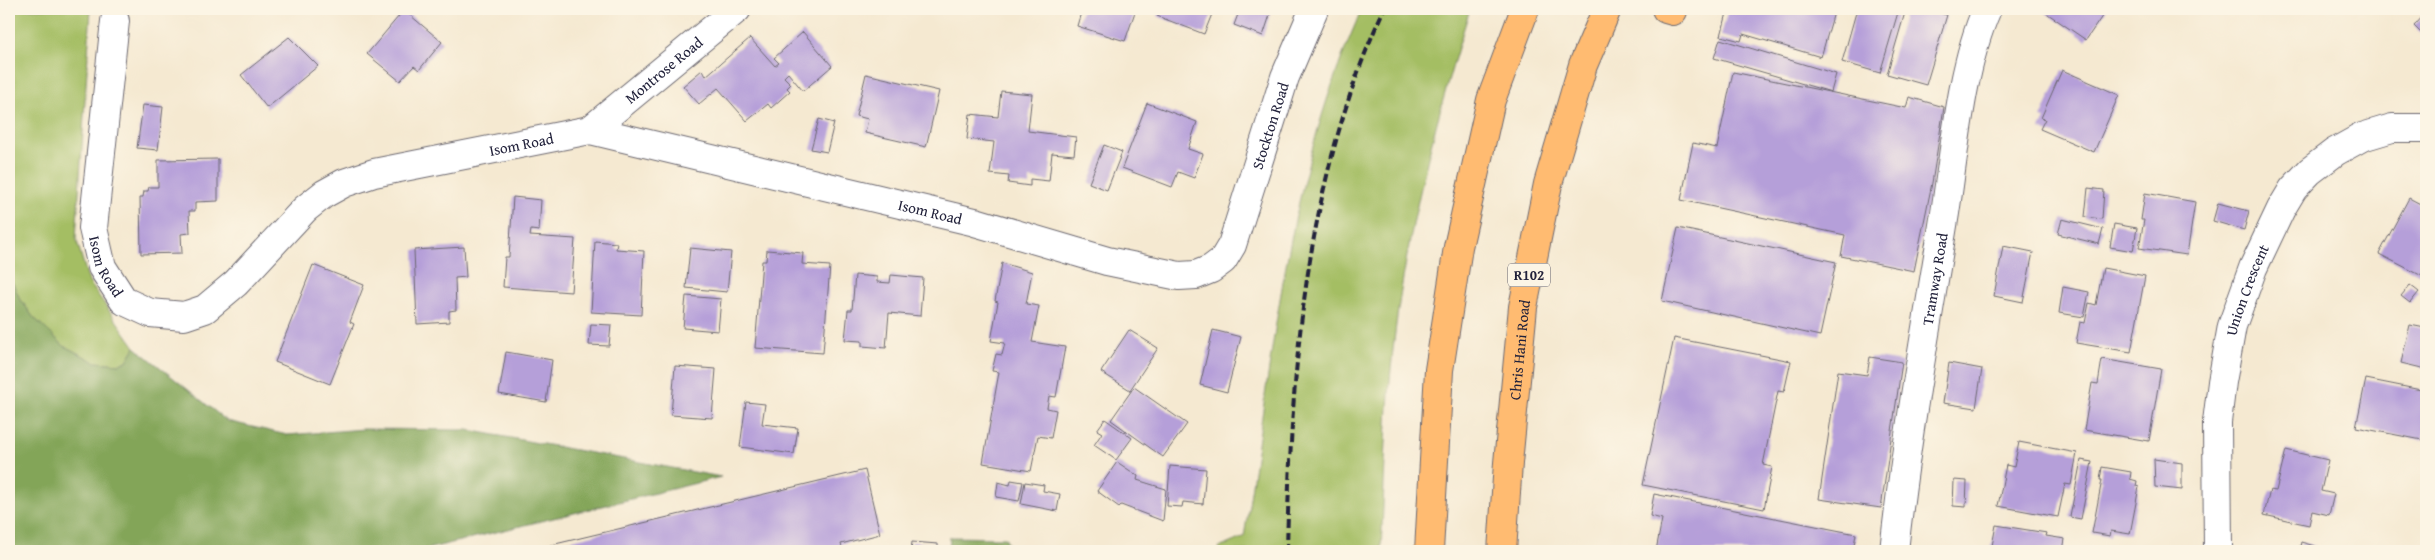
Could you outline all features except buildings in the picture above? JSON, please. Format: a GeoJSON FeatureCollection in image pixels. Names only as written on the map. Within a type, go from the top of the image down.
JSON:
{"type":"FeatureCollection","features":[{"type":"Feature","properties":{"kind":"main road"},"geometry":{"type":"LineString","coordinates":[[1430,551],[1439,370],[1458,247],[1492,100],[1525,9]]}},
{"type":"Feature","properties":{"kind":"main road","name":"Chris Hani Road"},"geometry":{"type":"LineString","coordinates":[[1502,551],[1508,463],[1523,307],[1548,184],[1583,65],[1606,9]]}},
{"type":"Feature","properties":{"kind":"street","name":"Montrose Road"},"geometry":{"type":"LineString","coordinates":[[590,130],[737,9]]}},
{"type":"Feature","properties":{"kind":"street","name":"Stockton Road"},"geometry":{"type":"LineString","coordinates":[[1232,245],[1285,77],[1314,9]]}},
{"type":"Feature","properties":{"kind":"street","name":"Tramway Road"},"geometry":{"type":"LineString","coordinates":[[1894,551],[1921,361],[1967,76],[1980,24],[1986,9]]}},
{"type":"Feature","properties":{"kind":"street","name":"Isom Road"},"geometry":{"type":"LineString","coordinates":[[114,21],[93,228],[102,268],[124,301],[150,313],[184,316],[205,309],[236,283],[305,209],[324,194],[344,183],[374,173],[590,130],[975,222],[1107,261],[1179,276],[1196,275],[1211,269],[1223,260],[1232,245]]}},
{"type":"Feature","properties":{"kind":"street","name":"Union Crescent"},"geometry":{"type":"LineString","coordinates":[[2218,551],[2217,422],[2232,326],[2253,268],[2281,209],[2293,189],[2310,171],[2335,152],[2362,137],[2392,128],[2426,128]]}},
{"type":"Feature","properties":{"kind":"green space"},"geometry":{"type":"Polygon","coordinates":[[[9,9],[91,9],[76,238],[89,282],[135,347],[127,361],[120,364],[95,362],[64,346],[33,317],[19,297],[9,275],[9,9]]]}},
{"type":"Feature","properties":{"kind":"green space"},"geometry":{"type":"Polygon","coordinates":[[[1362,9],[1470,9],[1447,85],[1427,162],[1403,278],[1390,376],[1381,551],[1220,551],[1219,548],[1244,537],[1285,269],[1299,203],[1316,137],[1336,73],[1362,9]]]}},
{"type":"Feature","properties":{"kind":"green space"},"geometry":{"type":"Polygon","coordinates":[[[9,275],[19,297],[33,317],[64,346],[95,362],[120,364],[127,361],[135,347],[227,421],[287,435],[364,429],[468,430],[721,477],[419,551],[20,551],[9,548],[9,275]]]}},
{"type":"Feature","properties":{"kind":"green space"},"geometry":{"type":"Polygon","coordinates":[[[950,537],[1006,538],[1010,551],[949,551],[950,537]]]}},
{"type":"Feature","properties":{"kind":"railway"},"geometry":{"type":"LineString","coordinates":[[1287,551],[1293,412],[1299,343],[1308,274],[1320,206],[1336,139],[1358,73],[1384,9]]}}]}
